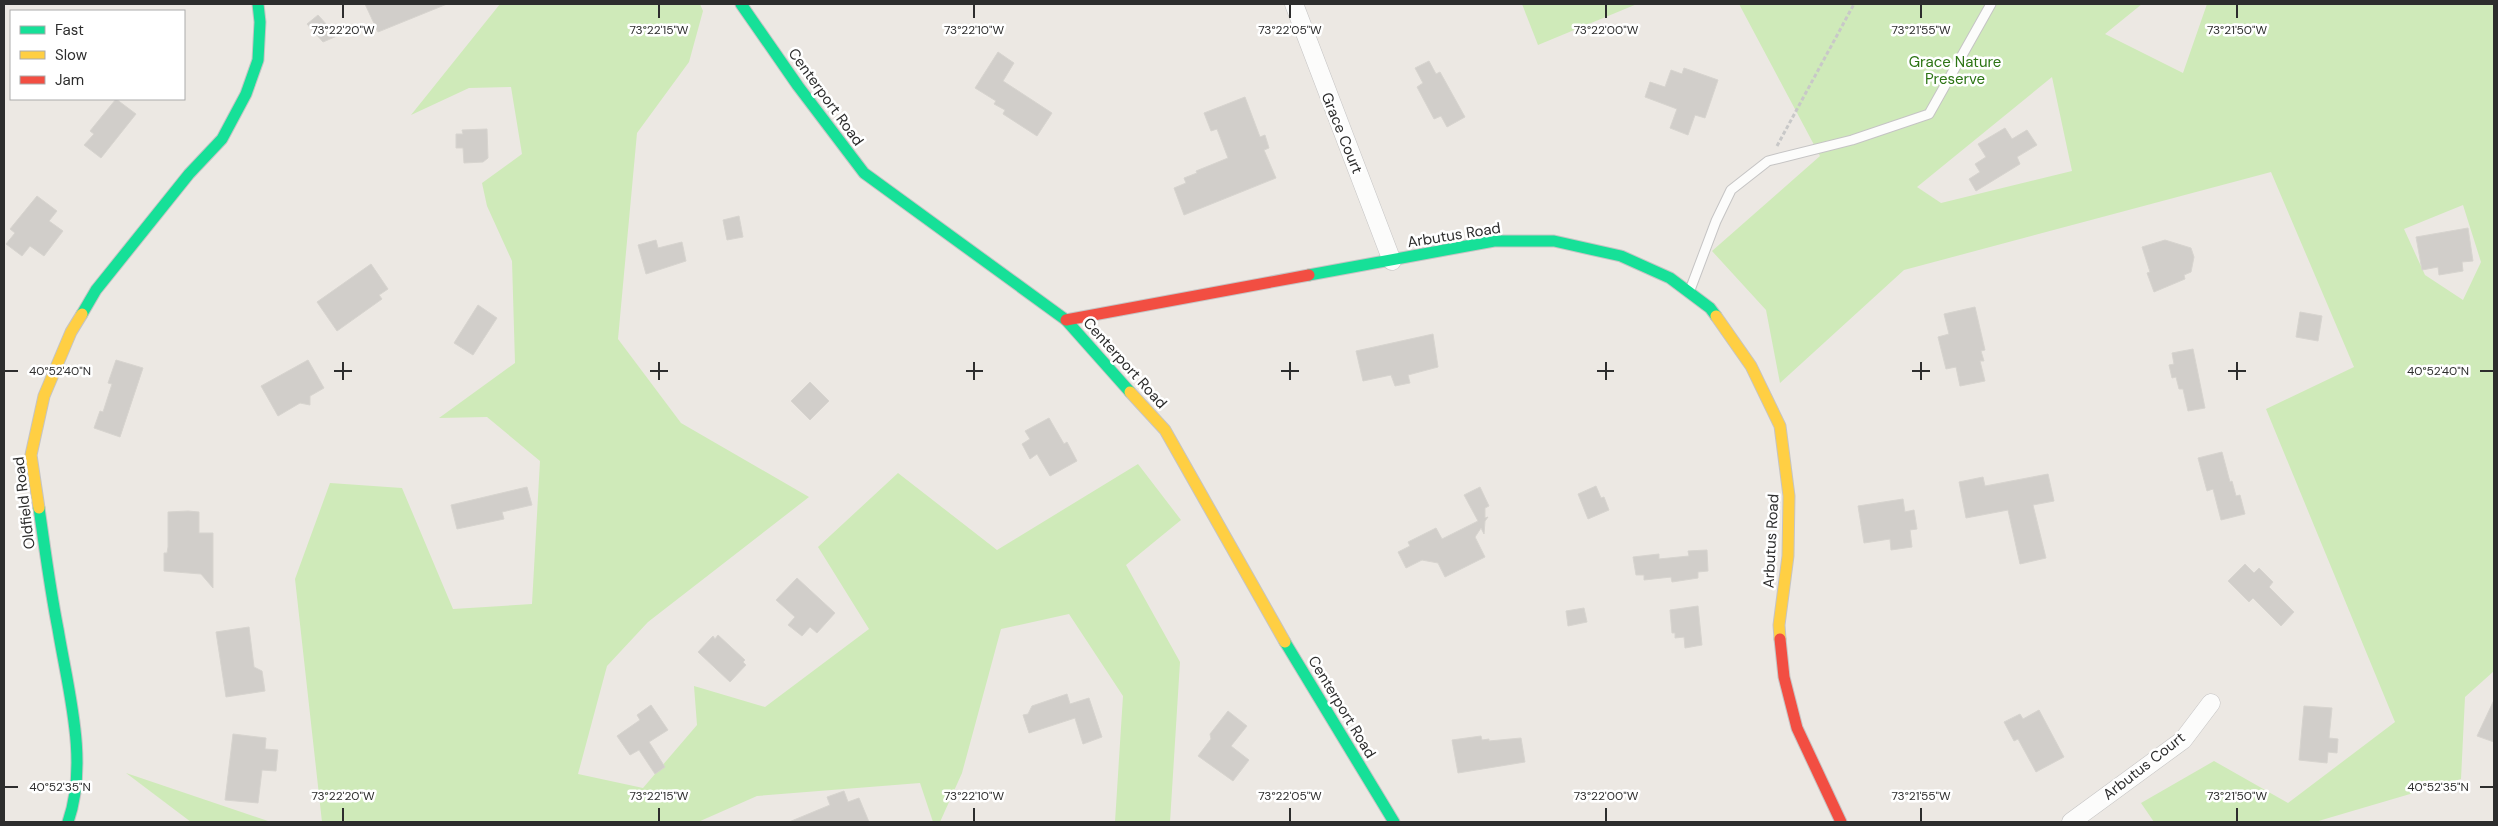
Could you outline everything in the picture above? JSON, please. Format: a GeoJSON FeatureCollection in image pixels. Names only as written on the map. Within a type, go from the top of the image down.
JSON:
{"type":"FeatureCollection","features":[{"type":"Feature","properties":{"kind":"street","name":"Oldfield Road"},"geometry":{"type":"LineString","coordinates":[[68,822],[75,802],[76,761],[73,718],[50,592],[32,455],[44,396],[71,332],[96,290],[189,174],[222,138],[246,94],[258,60],[260,22],[258,4]]}},
{"type":"Feature","properties":{"kind":"street","name":"Centerport Road"},"geometry":{"type":"LineString","coordinates":[[741,4],[798,86],[864,173],[1066,320],[1165,430],[1298,666],[1394,822]]}},
{"type":"Feature","properties":{"kind":"street","name":"Grace Court"},"geometry":{"type":"LineString","coordinates":[[1294,4],[1392,261]]}},
{"type":"Feature","properties":{"kind":"street","name":"Arbutus Road"},"geometry":{"type":"LineString","coordinates":[[1066,320],[1494,241],[1554,241],[1621,256],[1670,278],[1710,308],[1751,366],[1780,426],[1789,496],[1788,556],[1779,625],[1784,678],[1797,728],[1841,822]]}},
{"type":"Feature","properties":{"kind":"street","name":"Arbutus Court"},"geometry":{"type":"LineString","coordinates":[[2071,822],[2183,740],[2211,703]]}},
{"type":"Feature","properties":{"kind":"lane"},"geometry":{"type":"LineString","coordinates":[[1689,292],[1716,221],[1731,190],[1768,161],[1852,140],[1929,114],[1991,4]]}},
{"type":"Feature","properties":{"kind":"path"},"geometry":{"type":"LineString","coordinates":[[1768,161],[1854,4]]}},
{"type":"Feature","properties":{"kind":"green space"},"geometry":{"type":"Polygon","coordinates":[[[500,4],[700,4],[703,11],[689,62],[637,133],[618,339],[681,423],[809,497],[648,622],[607,666],[578,774],[643,788],[697,725],[694,686],[765,707],[869,629],[818,547],[898,473],[997,550],[1138,464],[1181,520],[1126,565],[1180,662],[1170,822],[1115,822],[1123,696],[1069,614],[1001,629],[962,773],[940,822],[933,822],[920,783],[757,796],[698,822],[322,822],[295,579],[330,483],[402,488],[453,609],[532,604],[540,461],[487,417],[439,418],[515,363],[512,261],[487,206],[482,183],[522,154],[511,87],[469,88],[411,115],[500,4]]]}},
{"type":"Feature","properties":{"kind":"green space"},"geometry":{"type":"Polygon","coordinates":[[[1522,4],[1637,4],[1538,45],[1522,4]]]}},
{"type":"Feature","properties":{"kind":"green space","name":"Grace Nature Preserve"},"geometry":{"type":"Polygon","coordinates":[[[1739,4],[2142,4],[2105,34],[2183,73],[2207,4],[2494,4],[2494,671],[2465,697],[2461,779],[2315,822],[2154,822],[2141,803],[2214,761],[2288,803],[2395,722],[2266,409],[2354,367],[2271,172],[1904,270],[1780,383],[1766,310],[1712,251],[1820,156],[1739,4]],[[2052,77],[1917,187],[1941,203],[2072,171],[2052,77]],[[2463,205],[2404,229],[2425,275],[2463,300],[2481,262],[2463,205]]]}},
{"type":"Feature","properties":{"kind":"green space"},"geometry":{"type":"Polygon","coordinates":[[[126,773],[271,822],[191,822],[126,773]]]}},
{"type":"Feature","properties":{"kind":"building"},"geometry":{"type":"Polygon","coordinates":[[[365,4],[447,4],[378,32],[365,4]]]}},
{"type":"Feature","properties":{"kind":"building"},"geometry":{"type":"Polygon","coordinates":[[[318,15],[337,36],[323,42],[307,24],[318,15]]]}},
{"type":"Feature","properties":{"kind":"building"},"geometry":{"type":"Polygon","coordinates":[[[998,52],[1014,63],[1003,81],[1052,113],[1037,136],[1003,114],[1005,110],[994,104],[996,101],[975,88],[998,52]]]}},
{"type":"Feature","properties":{"kind":"building"},"geometry":{"type":"Polygon","coordinates":[[[1429,61],[1436,74],[1440,72],[1465,117],[1447,127],[1441,116],[1434,119],[1417,87],[1423,83],[1415,68],[1429,61]]]}},
{"type":"Feature","properties":{"kind":"building"},"geometry":{"type":"Polygon","coordinates":[[[1684,68],[1718,80],[1705,118],[1695,115],[1688,135],[1670,128],[1677,109],[1645,97],[1650,82],[1665,87],[1671,70],[1682,74],[1684,68]]]}},
{"type":"Feature","properties":{"kind":"building"},"geometry":{"type":"Polygon","coordinates":[[[1245,97],[1260,137],[1265,135],[1269,148],[1264,150],[1276,178],[1184,215],[1174,188],[1186,183],[1184,178],[1197,173],[1196,171],[1228,158],[1217,129],[1211,131],[1204,113],[1245,97]]]}},
{"type":"Feature","properties":{"kind":"building"},"geometry":{"type":"Polygon","coordinates":[[[115,100],[136,114],[101,158],[84,145],[94,134],[90,131],[115,100]]]}},
{"type":"Feature","properties":{"kind":"building"},"geometry":{"type":"Polygon","coordinates":[[[2005,128],[2012,139],[2027,130],[2037,145],[2017,157],[2020,164],[1976,191],[1969,179],[1980,172],[1975,164],[1986,157],[1978,144],[2005,128]]]}},
{"type":"Feature","properties":{"kind":"building"},"geometry":{"type":"Polygon","coordinates":[[[487,129],[488,158],[483,162],[464,163],[463,148],[456,148],[456,134],[463,134],[462,130],[487,129]]]}},
{"type":"Feature","properties":{"kind":"building"},"geometry":{"type":"Polygon","coordinates":[[[37,196],[57,211],[49,221],[63,231],[44,256],[30,246],[22,256],[6,244],[15,233],[10,229],[37,196]]]}},
{"type":"Feature","properties":{"kind":"building"},"geometry":{"type":"Polygon","coordinates":[[[739,216],[743,237],[727,240],[723,220],[739,216]]]}},
{"type":"Feature","properties":{"kind":"building"},"geometry":{"type":"Polygon","coordinates":[[[2468,228],[2473,261],[2462,262],[2463,271],[2439,275],[2438,267],[2422,270],[2416,237],[2468,228]]]}},
{"type":"Feature","properties":{"kind":"building"},"geometry":{"type":"Polygon","coordinates":[[[656,240],[658,248],[682,242],[686,261],[646,274],[638,245],[656,240]]]}},
{"type":"Feature","properties":{"kind":"building"},"geometry":{"type":"Polygon","coordinates":[[[2165,240],[2191,248],[2194,257],[2191,272],[2184,275],[2185,279],[2154,292],[2147,273],[2150,272],[2142,247],[2165,240]]]}},
{"type":"Feature","properties":{"kind":"building"},"geometry":{"type":"Polygon","coordinates":[[[371,264],[388,289],[379,295],[382,299],[337,331],[317,302],[371,264]]]}},
{"type":"Feature","properties":{"kind":"building"},"geometry":{"type":"Polygon","coordinates":[[[478,305],[497,318],[473,355],[454,343],[478,305]]]}},
{"type":"Feature","properties":{"kind":"building"},"geometry":{"type":"Polygon","coordinates":[[[1975,307],[1985,350],[1981,351],[1984,361],[1980,361],[1985,381],[1960,386],[1956,367],[1946,369],[1938,337],[1949,334],[1944,314],[1975,307]]]}},
{"type":"Feature","properties":{"kind":"building"},"geometry":{"type":"Polygon","coordinates":[[[2300,312],[2322,316],[2318,341],[2296,337],[2300,312]]]}},
{"type":"Feature","properties":{"kind":"building"},"geometry":{"type":"Polygon","coordinates":[[[1433,334],[1438,367],[1408,375],[1410,383],[1395,386],[1391,375],[1363,381],[1356,351],[1433,334]]]}},
{"type":"Feature","properties":{"kind":"building"},"geometry":{"type":"Polygon","coordinates":[[[2193,349],[2205,408],[2188,411],[2183,389],[2179,389],[2176,377],[2172,378],[2169,365],[2174,364],[2172,353],[2193,349]]]}},
{"type":"Feature","properties":{"kind":"building"},"geometry":{"type":"Polygon","coordinates":[[[116,360],[143,368],[120,437],[94,428],[100,411],[103,412],[112,384],[108,383],[116,360]]]}},
{"type":"Feature","properties":{"kind":"building"},"geometry":{"type":"Polygon","coordinates":[[[308,360],[324,388],[310,396],[310,405],[300,403],[278,416],[261,386],[308,360]]]}},
{"type":"Feature","properties":{"kind":"building"},"geometry":{"type":"Polygon","coordinates":[[[810,382],[829,401],[810,420],[791,401],[810,382]]]}},
{"type":"Feature","properties":{"kind":"building"},"geometry":{"type":"Polygon","coordinates":[[[1049,418],[1064,444],[1067,442],[1077,461],[1050,476],[1037,454],[1030,459],[1022,444],[1030,439],[1025,431],[1049,418]]]}},
{"type":"Feature","properties":{"kind":"building"},"geometry":{"type":"Polygon","coordinates":[[[2222,452],[2230,482],[2232,481],[2236,496],[2240,495],[2245,514],[2221,520],[2213,489],[2207,491],[2198,458],[2222,452]]]}},
{"type":"Feature","properties":{"kind":"building"},"geometry":{"type":"Polygon","coordinates":[[[2048,474],[2054,501],[2033,505],[2046,558],[2020,564],[2008,510],[1966,518],[1959,482],[1983,477],[1985,486],[2048,474]]]}},
{"type":"Feature","properties":{"kind":"building"},"geometry":{"type":"Polygon","coordinates":[[[1596,486],[1601,498],[1604,497],[1609,510],[1588,519],[1578,494],[1596,486]]]}},
{"type":"Feature","properties":{"kind":"building"},"geometry":{"type":"Polygon","coordinates":[[[527,487],[532,505],[502,512],[504,519],[457,529],[451,505],[527,487]]]}},
{"type":"Feature","properties":{"kind":"building"},"geometry":{"type":"Polygon","coordinates":[[[1480,487],[1489,506],[1485,508],[1485,518],[1488,517],[1485,521],[1484,534],[1481,528],[1475,537],[1485,557],[1445,577],[1438,563],[1422,560],[1406,568],[1398,552],[1410,546],[1408,542],[1436,528],[1442,539],[1478,521],[1464,495],[1480,487]]]}},
{"type":"Feature","properties":{"kind":"building"},"geometry":{"type":"Polygon","coordinates":[[[1903,499],[1905,512],[1914,510],[1917,529],[1910,530],[1912,547],[1891,550],[1890,539],[1864,543],[1858,506],[1903,499]]]}},
{"type":"Feature","properties":{"kind":"building"},"geometry":{"type":"Polygon","coordinates":[[[168,512],[199,512],[199,533],[213,533],[213,588],[201,574],[164,571],[164,553],[167,553],[168,547],[168,512]]]}},
{"type":"Feature","properties":{"kind":"building"},"geometry":{"type":"Polygon","coordinates":[[[1707,550],[1708,571],[1698,572],[1698,578],[1672,582],[1671,577],[1644,580],[1644,575],[1636,575],[1633,557],[1659,554],[1659,559],[1689,556],[1688,551],[1707,550]]]}},
{"type":"Feature","properties":{"kind":"building"},"geometry":{"type":"Polygon","coordinates":[[[2245,564],[2254,573],[2259,568],[2273,582],[2269,587],[2294,612],[2281,626],[2253,598],[2249,602],[2228,581],[2245,564]]]}},
{"type":"Feature","properties":{"kind":"building"},"geometry":{"type":"Polygon","coordinates":[[[797,578],[835,613],[817,633],[810,627],[802,636],[788,625],[795,617],[776,600],[797,578]]]}},
{"type":"Feature","properties":{"kind":"building"},"geometry":{"type":"Polygon","coordinates":[[[1698,606],[1702,645],[1685,648],[1684,637],[1675,638],[1675,633],[1672,633],[1670,610],[1698,606]]]}},
{"type":"Feature","properties":{"kind":"building"},"geometry":{"type":"Polygon","coordinates":[[[1584,608],[1587,622],[1568,626],[1566,611],[1584,608]]]}},
{"type":"Feature","properties":{"kind":"building"},"geometry":{"type":"Polygon","coordinates":[[[249,627],[254,667],[262,671],[265,691],[226,697],[216,632],[249,627]]]}},
{"type":"Feature","properties":{"kind":"building"},"geometry":{"type":"Polygon","coordinates":[[[718,635],[745,660],[743,662],[746,665],[730,682],[698,652],[713,636],[715,639],[718,635]]]}},
{"type":"Feature","properties":{"kind":"building"},"geometry":{"type":"Polygon","coordinates":[[[1067,694],[1070,704],[1089,698],[1102,737],[1083,744],[1075,718],[1029,733],[1023,715],[1028,714],[1032,706],[1067,694]]]}},
{"type":"Feature","properties":{"kind":"building"},"geometry":{"type":"Polygon","coordinates":[[[2494,700],[2494,742],[2477,736],[2494,700]]]}},
{"type":"Feature","properties":{"kind":"building"},"geometry":{"type":"Polygon","coordinates":[[[651,705],[668,730],[649,742],[665,767],[655,774],[639,750],[630,755],[617,736],[640,720],[637,715],[651,705]]]}},
{"type":"Feature","properties":{"kind":"building"},"geometry":{"type":"Polygon","coordinates":[[[2304,706],[2332,708],[2329,738],[2338,739],[2337,753],[2328,752],[2327,763],[2299,760],[2304,706]]]}},
{"type":"Feature","properties":{"kind":"building"},"geometry":{"type":"Polygon","coordinates":[[[2039,710],[2064,757],[2036,772],[2018,739],[2014,741],[2004,722],[2020,714],[2023,719],[2039,710]]]}},
{"type":"Feature","properties":{"kind":"building"},"geometry":{"type":"Polygon","coordinates":[[[1228,711],[1247,726],[1231,746],[1249,760],[1233,781],[1198,756],[1211,739],[1210,734],[1228,711]]]}},
{"type":"Feature","properties":{"kind":"building"},"geometry":{"type":"Polygon","coordinates":[[[233,734],[266,738],[265,749],[278,750],[276,771],[262,770],[258,803],[225,800],[233,734]]]}},
{"type":"Feature","properties":{"kind":"building"},"geometry":{"type":"Polygon","coordinates":[[[1481,736],[1482,740],[1489,739],[1489,741],[1521,738],[1525,762],[1458,773],[1452,740],[1481,736]]]}},
{"type":"Feature","properties":{"kind":"building"},"geometry":{"type":"Polygon","coordinates":[[[844,791],[848,802],[859,798],[869,822],[789,822],[830,805],[827,797],[844,791]]]}},
{"type":"Feature","properties":{"kind":"traffic: fast"},"geometry":{"type":"LineString","coordinates":[[82,314],[96,290],[189,174],[222,139],[246,94],[258,60],[260,22],[258,4]]}},
{"type":"Feature","properties":{"kind":"traffic: fast"},"geometry":{"type":"LineString","coordinates":[[741,4],[798,86],[864,173],[1066,320],[1130,392]]}},
{"type":"Feature","properties":{"kind":"traffic: fast"},"geometry":{"type":"LineString","coordinates":[[1309,275],[1494,241],[1554,241],[1621,256],[1670,278],[1710,308],[1716,316]]}},
{"type":"Feature","properties":{"kind":"traffic: fast"},"geometry":{"type":"LineString","coordinates":[[39,508],[52,599],[75,726],[77,775],[74,799],[68,822]]}},
{"type":"Feature","properties":{"kind":"traffic: fast"},"geometry":{"type":"LineString","coordinates":[[1285,642],[1394,822]]}},
{"type":"Feature","properties":{"kind":"traffic: slow"},"geometry":{"type":"LineString","coordinates":[[39,508],[31,455],[44,396],[71,332],[82,314]]}},
{"type":"Feature","properties":{"kind":"traffic: slow"},"geometry":{"type":"LineString","coordinates":[[1716,316],[1751,366],[1780,426],[1789,496],[1788,556],[1779,625],[1780,639]]}},
{"type":"Feature","properties":{"kind":"traffic: slow"},"geometry":{"type":"LineString","coordinates":[[1130,392],[1165,430],[1285,642]]}},
{"type":"Feature","properties":{"kind":"traffic: jam"},"geometry":{"type":"LineString","coordinates":[[1066,320],[1309,275]]}},
{"type":"Feature","properties":{"kind":"traffic: jam"},"geometry":{"type":"LineString","coordinates":[[1780,639],[1784,677],[1797,728],[1841,822]]}}]}
